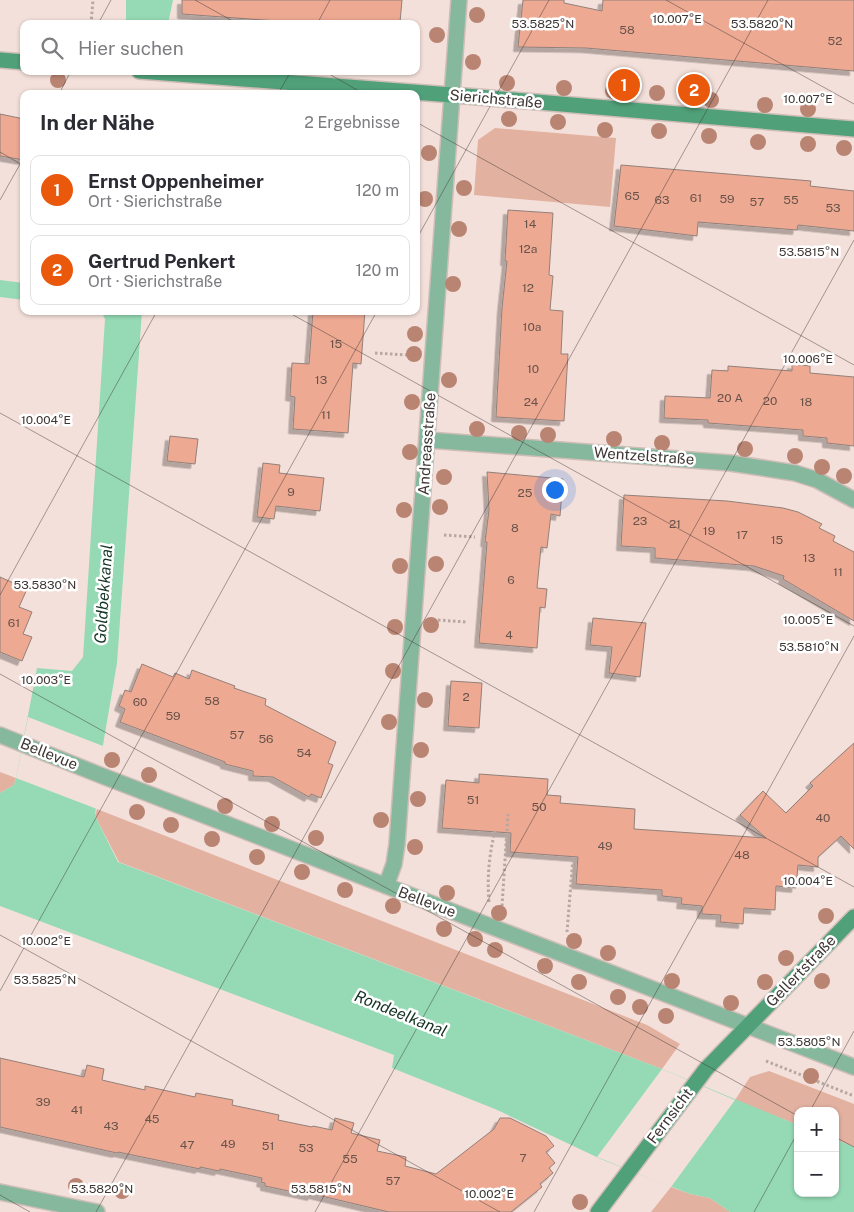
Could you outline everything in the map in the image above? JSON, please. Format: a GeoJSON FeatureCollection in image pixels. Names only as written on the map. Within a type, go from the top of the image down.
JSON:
{"type":"FeatureCollection","features":[{"type":"Feature","properties":{"kind":"main road"},"geometry":{"type":"LineString","coordinates":[[0,60],[20,62]]}},
{"type":"Feature","properties":{"kind":"main road","name":"Sierichstraße"},"geometry":{"type":"LineString","coordinates":[[188,75],[386,90]]}},
{"type":"Feature","properties":{"kind":"main road","name":"Sierichstraße"},"geometry":{"type":"LineString","coordinates":[[420,93],[854,129]]}},
{"type":"Feature","properties":{"kind":"main road","name":"Gellertstraße"},"geometry":{"type":"LineString","coordinates":[[748,1025],[854,917]]}},
{"type":"Feature","properties":{"kind":"main road","name":"Fernsicht"},"geometry":{"type":"LineString","coordinates":[[598,1212],[719,1054],[748,1025]]}},
{"type":"Feature","properties":{"kind":"street","name":"Andreasstraße"},"geometry":{"type":"LineString","coordinates":[[386,886],[394,864],[398,844],[459,0]]}},
{"type":"Feature","properties":{"kind":"street","name":"Wentzelstraße"},"geometry":{"type":"LineString","coordinates":[[428,440],[730,463],[795,473],[817,480],[854,500]]}},
{"type":"Feature","properties":{"kind":"street","name":"Bellevue"},"geometry":{"type":"LineString","coordinates":[[0,734],[100,775],[854,1067]]}},
{"type":"Feature","properties":{"kind":"street"},"geometry":{"type":"LineString","coordinates":[[0,1192],[97,1212]]}},
{"type":"Feature","properties":{"kind":"path"},"geometry":{"type":"LineString","coordinates":[[91,20],[93,0]]}},
{"type":"Feature","properties":{"kind":"path"},"geometry":{"type":"LineString","coordinates":[[376,353],[406,355]]}},
{"type":"Feature","properties":{"kind":"path"},"geometry":{"type":"LineString","coordinates":[[444,535],[475,537]]}},
{"type":"Feature","properties":{"kind":"path"},"geometry":{"type":"LineString","coordinates":[[438,620],[466,622]]}},
{"type":"Feature","properties":{"kind":"path"},"geometry":{"type":"LineString","coordinates":[[502,906],[508,814]]}},
{"type":"Feature","properties":{"kind":"path"},"geometry":{"type":"LineString","coordinates":[[489,902],[490,852],[495,831]]}},
{"type":"Feature","properties":{"kind":"path"},"geometry":{"type":"LineString","coordinates":[[567,932],[573,858]]}},
{"type":"Feature","properties":{"kind":"path"},"geometry":{"type":"LineString","coordinates":[[766,1061],[854,1096]]}},
{"type":"Feature","properties":{"kind":"shaded area"},"geometry":{"type":"Polygon","coordinates":[[[495,128],[616,138],[610,207],[474,195],[478,140],[495,128]]]}},
{"type":"Feature","properties":{"kind":"shaded area"},"geometry":{"type":"Polygon","coordinates":[[[0,772],[16,778],[14,785],[0,793],[0,772]]]}},
{"type":"Feature","properties":{"kind":"shaded area"},"geometry":{"type":"Polygon","coordinates":[[[97,809],[647,1025],[680,1044],[662,1069],[119,862],[95,816],[97,809]]]}},
{"type":"Feature","properties":{"kind":"shaded area"},"geometry":{"type":"Polygon","coordinates":[[[769,1071],[854,1104],[854,1147],[839,1141],[839,1107],[794,1107],[794,1123],[735,1100],[750,1077],[769,1071]]]}},
{"type":"Feature","properties":{"kind":"shaded area"},"geometry":{"type":"Polygon","coordinates":[[[671,1187],[690,1194],[710,1198],[730,1212],[651,1212],[671,1187]]]}},
{"type":"Feature","properties":{"kind":"water"},"geometry":{"type":"Polygon","coordinates":[[[126,0],[173,0],[169,20],[126,20],[126,0]]]}},
{"type":"Feature","properties":{"kind":"water"},"geometry":{"type":"Polygon","coordinates":[[[0,280],[20,282],[20,300],[0,297],[0,280]]]}},
{"type":"Feature","properties":{"kind":"water"},"geometry":{"type":"Polygon","coordinates":[[[103,315],[142,315],[117,663],[102,751],[95,816],[118,862],[662,1069],[794,1123],[794,1197],[839,1197],[839,1141],[854,1147],[854,1212],[730,1212],[710,1198],[690,1194],[603,1160],[495,1109],[392,1068],[394,1055],[0,906],[0,793],[14,785],[37,668],[72,671],[83,657],[105,319],[103,315]]]}},
{"type":"Feature","properties":{"kind":"pier"},"geometry":{"type":"Polygon","coordinates":[[[124,75],[162,75],[160,90],[122,90],[124,75]]]}},
{"type":"Feature","properties":{"kind":"pier"},"geometry":{"type":"Polygon","coordinates":[[[28,717],[103,746],[97,809],[16,778],[28,717]]]}},
{"type":"Feature","properties":{"kind":"pier"},"geometry":{"type":"Polygon","coordinates":[[[662,1069],[735,1100],[671,1187],[597,1157],[662,1069]]]}},
{"type":"Feature","properties":{"kind":"building"},"geometry":{"type":"Polygon","coordinates":[[[182,0],[402,0],[400,20],[263,20],[182,14],[182,0]]]}},
{"type":"Feature","properties":{"kind":"building"},"geometry":{"type":"Polygon","coordinates":[[[523,0],[564,0],[564,3],[602,11],[603,0],[854,0],[854,71],[586,48],[518,47],[523,0]]]}},
{"type":"Feature","properties":{"kind":"building"},"geometry":{"type":"Polygon","coordinates":[[[0,114],[20,118],[20,159],[0,156],[0,114]]]}},
{"type":"Feature","properties":{"kind":"building"},"geometry":{"type":"Polygon","coordinates":[[[621,165],[811,181],[810,186],[854,191],[854,231],[798,225],[797,230],[698,222],[697,236],[614,226],[621,165]]]}},
{"type":"Feature","properties":{"kind":"building"},"geometry":{"type":"Polygon","coordinates":[[[508,210],[553,213],[549,275],[553,276],[550,310],[563,311],[561,354],[568,354],[564,421],[496,417],[502,308],[507,261],[505,261],[508,210]]]}},
{"type":"Feature","properties":{"kind":"building"},"geometry":{"type":"Polygon","coordinates":[[[313,315],[365,315],[361,364],[353,363],[348,433],[293,429],[295,397],[290,396],[292,363],[309,364],[313,315]]]}},
{"type":"Feature","properties":{"kind":"building"},"geometry":{"type":"Polygon","coordinates":[[[792,364],[810,366],[810,373],[854,377],[854,446],[827,443],[827,438],[803,436],[803,430],[708,423],[708,420],[664,418],[665,396],[710,398],[712,370],[728,371],[728,366],[792,371],[792,364]]]}},
{"type":"Feature","properties":{"kind":"building"},"geometry":{"type":"Polygon","coordinates":[[[170,436],[198,439],[195,464],[167,461],[170,436]]]}},
{"type":"Feature","properties":{"kind":"building"},"geometry":{"type":"Polygon","coordinates":[[[263,463],[280,465],[279,473],[324,478],[320,511],[276,506],[274,519],[257,517],[263,463]]]}},
{"type":"Feature","properties":{"kind":"building"},"geometry":{"type":"Polygon","coordinates":[[[487,472],[563,479],[560,516],[551,514],[547,548],[541,547],[537,588],[547,589],[545,608],[540,607],[537,648],[479,643],[487,542],[485,542],[489,510],[487,472]]]}},
{"type":"Feature","properties":{"kind":"building"},"geometry":{"type":"Polygon","coordinates":[[[624,495],[727,501],[783,508],[798,512],[822,524],[819,528],[835,536],[833,541],[854,552],[854,621],[783,579],[784,576],[754,566],[655,558],[655,548],[621,546],[624,495]]]}},
{"type":"Feature","properties":{"kind":"building"},"geometry":{"type":"Polygon","coordinates":[[[0,577],[27,589],[19,607],[32,612],[23,634],[32,637],[22,661],[0,652],[0,577]]]}},
{"type":"Feature","properties":{"kind":"building"},"geometry":{"type":"Polygon","coordinates":[[[593,618],[646,623],[640,677],[609,673],[612,647],[590,645],[593,618]]]}},
{"type":"Feature","properties":{"kind":"building"},"geometry":{"type":"Polygon","coordinates":[[[142,664],[173,677],[175,673],[189,679],[192,670],[235,686],[234,688],[266,699],[265,705],[336,742],[328,763],[333,765],[321,798],[311,794],[309,797],[273,777],[253,776],[253,771],[225,764],[225,762],[120,722],[125,709],[119,706],[125,690],[131,692],[142,664]]]}},
{"type":"Feature","properties":{"kind":"building"},"geometry":{"type":"Polygon","coordinates":[[[451,681],[482,683],[479,728],[448,726],[451,681]]]}},
{"type":"Feature","properties":{"kind":"building"},"geometry":{"type":"Polygon","coordinates":[[[854,743],[854,849],[841,836],[818,857],[818,867],[798,865],[796,888],[776,886],[775,910],[744,908],[743,924],[720,922],[721,915],[702,914],[702,906],[681,904],[682,898],[662,896],[662,890],[576,884],[578,857],[510,852],[511,833],[442,828],[446,780],[479,783],[479,774],[548,779],[547,795],[561,796],[560,803],[635,809],[634,829],[766,838],[740,815],[763,791],[786,813],[813,786],[810,783],[854,743]]]}},
{"type":"Feature","properties":{"kind":"building"},"geometry":{"type":"Polygon","coordinates":[[[0,1058],[84,1077],[87,1065],[104,1069],[102,1080],[145,1090],[145,1086],[195,1097],[196,1093],[233,1100],[232,1105],[279,1115],[278,1120],[312,1127],[332,1130],[335,1118],[354,1123],[351,1133],[380,1140],[377,1151],[406,1157],[405,1166],[436,1174],[494,1129],[500,1118],[510,1118],[546,1136],[554,1146],[546,1152],[555,1163],[549,1168],[553,1173],[540,1184],[542,1187],[511,1212],[389,1212],[313,1194],[312,1196],[265,1186],[265,1183],[261,1182],[262,1178],[220,1169],[219,1171],[200,1167],[200,1169],[117,1153],[0,1127],[0,1058]]]}},
{"type":"Feature","properties":{"kind":"place","name":"Ernst Oppenheimer"},"geometry":{"type":"Point","coordinates":[624,85]}},
{"type":"Feature","properties":{"kind":"place","name":"Gertrud Penkert"},"geometry":{"type":"Point","coordinates":[694,90]}},
{"type":"Feature","properties":{"kind":"water label","name":"Goldbekkanal"},"geometry":{"type":"Point","coordinates":[103,594]}},
{"type":"Feature","properties":{"kind":"water label","name":"Rondeelkanal"},"geometry":{"type":"Point","coordinates":[401,1013]}}]}
